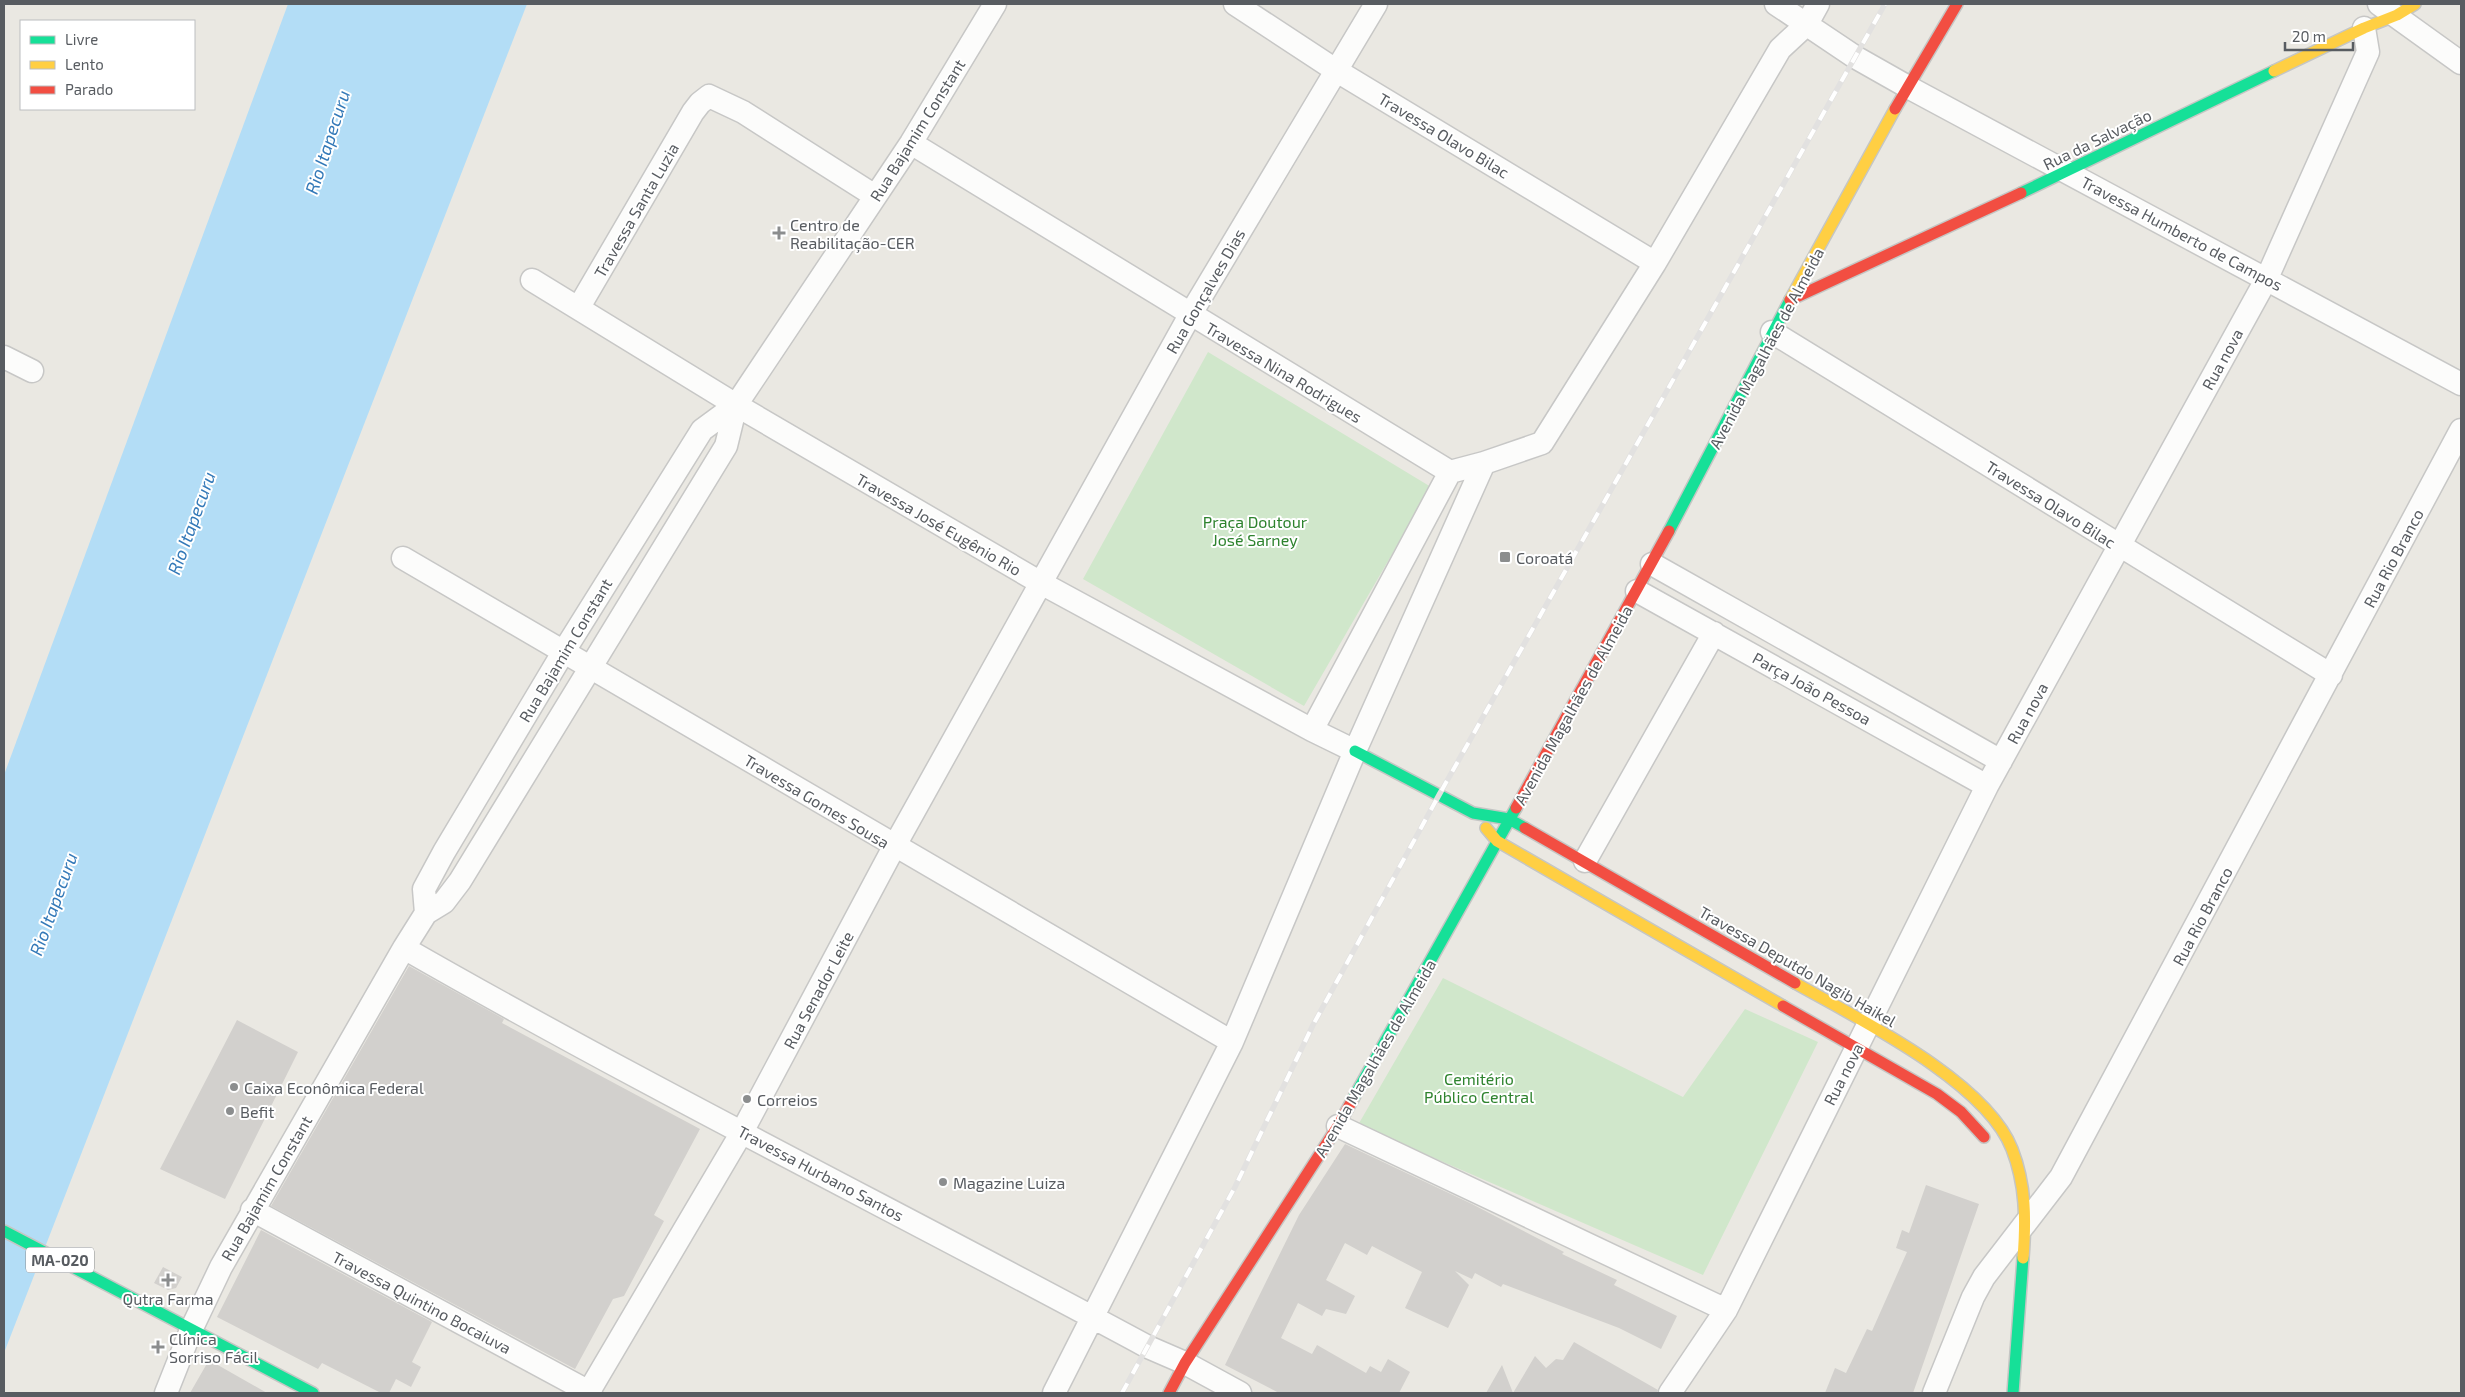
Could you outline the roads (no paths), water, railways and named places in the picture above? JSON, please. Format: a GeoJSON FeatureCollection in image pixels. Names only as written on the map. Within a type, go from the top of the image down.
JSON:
{"type":"FeatureCollection","features":[{"type":"Feature","properties":{"kind":"street","name":"Rua Bajamim Constant"},"geometry":{"type":"LineString","coordinates":[[166,1393],[221,1267],[404,948],[426,912],[444,902],[460,881],[726,446],[736,405],[911,143],[995,4]]}},
{"type":"Feature","properties":{"kind":"street","name":"Travessa Olavo Bilac"},"geometry":{"type":"LineString","coordinates":[[1234,4],[1337,71],[1655,263]]}},
{"type":"Feature","properties":{"kind":"street","name":"Rua Gonçalves Dias"},"geometry":{"type":"LineString","coordinates":[[1041,583],[1190,315],[1376,4]]}},
{"type":"Feature","properties":{"kind":"street"},"geometry":{"type":"LineString","coordinates":[[1312,730],[1450,472],[1484,463],[1542,443],[1655,263],[1780,49],[1807,24],[1818,4]]}},
{"type":"Feature","properties":{"kind":"street","name":"Avenida Magalhães de Almeida"},"geometry":{"type":"LineString","coordinates":[[1169,1393],[1186,1363],[1338,1126],[1652,564],[1772,332],[1908,87],[1957,4]]}},
{"type":"Feature","properties":{"kind":"street"},"geometry":{"type":"LineString","coordinates":[[1780,49],[1785,6]]}},
{"type":"Feature","properties":{"kind":"street","name":"Travessa Humberto de Campos"},"geometry":{"type":"LineString","coordinates":[[1785,6],[1807,24],[1855,57],[1908,87],[2267,278],[2461,384]]}},
{"type":"Feature","properties":{"kind":"street"},"geometry":{"type":"LineString","coordinates":[[2397,8],[2461,63]]}},
{"type":"Feature","properties":{"kind":"street","name":"Rua da Salvação"},"geometry":{"type":"LineString","coordinates":[[1790,300],[2067,172],[2364,28],[2397,8]]}},
{"type":"Feature","properties":{"kind":"street","name":"Rua nova"},"geometry":{"type":"LineString","coordinates":[[1670,1393],[1726,1310],[1987,786],[2267,278],[2368,52],[2364,28]]}},
{"type":"Feature","properties":{"kind":"street","name":"Travessa Santa Luzia"},"geometry":{"type":"LineString","coordinates":[[578,307],[693,112],[700,103],[710,96],[721,100],[875,196]]}},
{"type":"Feature","properties":{"kind":"street","name":"Travessa Nina Rodrigues"},"geometry":{"type":"LineString","coordinates":[[911,143],[1450,472]]}},
{"type":"Feature","properties":{"kind":"street","name":"Travessa José Eugênio Rio"},"geometry":{"type":"LineString","coordinates":[[532,280],[736,405],[1041,583],[1312,730],[1355,751]]}},
{"type":"Feature","properties":{"kind":"street","name":"Travessa Olavo Bilac"},"geometry":{"type":"LineString","coordinates":[[1772,332],[2331,675]]}},
{"type":"Feature","properties":{"kind":"street"},"geometry":{"type":"LineString","coordinates":[[4,357],[32,371]]}},
{"type":"Feature","properties":{"kind":"street","name":"Rua Bajamim Constant"},"geometry":{"type":"LineString","coordinates":[[426,912],[424,889],[564,651],[702,430],[736,405]]}},
{"type":"Feature","properties":{"kind":"street","name":"Rua Rio Branco"},"geometry":{"type":"LineString","coordinates":[[1934,1393],[1973,1297],[2017,1227],[2062,1177],[2461,430]]}},
{"type":"Feature","properties":{"kind":"street"},"geometry":{"type":"LineString","coordinates":[[1054,1393],[1232,1042],[1355,751],[1484,463]]}},
{"type":"Feature","properties":{"kind":"street","name":"Travessa Gomes Sousa"},"geometry":{"type":"LineString","coordinates":[[403,558],[591,666],[894,847],[1232,1042]]}},
{"type":"Feature","properties":{"kind":"street","name":"Parça João Pessoa"},"geometry":{"type":"LineString","coordinates":[[1652,564],[2001,761]]}},
{"type":"Feature","properties":{"kind":"street","name":"Rua Senador Leite"},"geometry":{"type":"LineString","coordinates":[[590,1393],[742,1132],[894,847],[1041,583]]}},
{"type":"Feature","properties":{"kind":"street","name":"Parça João Pessoa"},"geometry":{"type":"LineString","coordinates":[[1637,591],[1987,786]]}},
{"type":"Feature","properties":{"kind":"street"},"geometry":{"type":"LineString","coordinates":[[1584,861],[1714,633]]}},
{"type":"Feature","properties":{"kind":"street","name":"Travessa Deputdo Nagib Haikel"},"geometry":{"type":"LineString","coordinates":[[1355,751],[1472,812],[1509,819],[1868,1024],[1937,1066],[1980,1104],[2001,1129],[2012,1148],[2024,1189],[2017,1227]]}},
{"type":"Feature","properties":{"kind":"street","name":"Travessa Deputdo Nagib Haikel"},"geometry":{"type":"LineString","coordinates":[[1472,812],[1497,841],[1937,1094],[1961,1112],[1992,1149]]}},
{"type":"Feature","properties":{"kind":"street","name":"Travessa Hurbano Santos"},"geometry":{"type":"LineString","coordinates":[[404,948],[486,995],[742,1132],[1148,1347],[1186,1363],[1240,1393]]}},
{"type":"Feature","properties":{"kind":"street"},"geometry":{"type":"LineString","coordinates":[[1338,1126],[1726,1310]]}},
{"type":"Feature","properties":{"kind":"street","name":"Travessa Quintino Bocaiuva"},"geometry":{"type":"LineString","coordinates":[[252,1210],[590,1393]]}},
{"type":"Feature","properties":{"kind":"street"},"geometry":{"type":"LineString","coordinates":[[2013,1393],[2021,1280],[2017,1227]]}},
{"type":"Feature","properties":{"kind":"street"},"geometry":{"type":"LineString","coordinates":[[2017,1227],[2021,1280]]}},
{"type":"Feature","properties":{"kind":"street","name":"MA-020"},"geometry":{"type":"LineString","coordinates":[[4,1231],[313,1393]]}},
{"type":"Feature","properties":{"kind":"water","name":"Rio Itapecuru"},"geometry":{"type":"Polygon","coordinates":[[[288,4],[527,4],[4,1353],[4,775],[288,4]]]}},
{"type":"Feature","properties":{"kind":"railway"},"geometry":{"type":"LineString","coordinates":[[1122,1393],[1235,1187],[1313,1025],[1439,795],[1885,4]]}},
{"type":"Feature","properties":{"kind":"place","name":"Centro de Reabilitação-CER"},"geometry":{"type":"Point","coordinates":[779,233]}},
{"type":"Feature","properties":{"kind":"place","name":"Coroatá"},"geometry":{"type":"Point","coordinates":[1505,557]}},
{"type":"Feature","properties":{"kind":"place","name":"Caixa Econômica Federal"},"geometry":{"type":"Point","coordinates":[234,1087]}},
{"type":"Feature","properties":{"kind":"place","name":"Correios"},"geometry":{"type":"Point","coordinates":[747,1099]}},
{"type":"Feature","properties":{"kind":"place","name":"Befit"},"geometry":{"type":"Point","coordinates":[230,1111]}},
{"type":"Feature","properties":{"kind":"place","name":"Magazine Luiza"},"geometry":{"type":"Point","coordinates":[943,1182]}},
{"type":"Feature","properties":{"kind":"place","name":"Qutra Farma"},"geometry":{"type":"Point","coordinates":[168,1280]}},
{"type":"Feature","properties":{"kind":"place","name":"Clínica Sorriso Fácil"},"geometry":{"type":"Point","coordinates":[158,1347]}},
{"type":"Feature","properties":{"kind":"park label","name":"Praça Doutour José Sarney"},"geometry":{"type":"Point","coordinates":[1255,530]}},
{"type":"Feature","properties":{"kind":"park label","name":"Cemitério Público Central"},"geometry":{"type":"Point","coordinates":[1479,1087]}}]}
